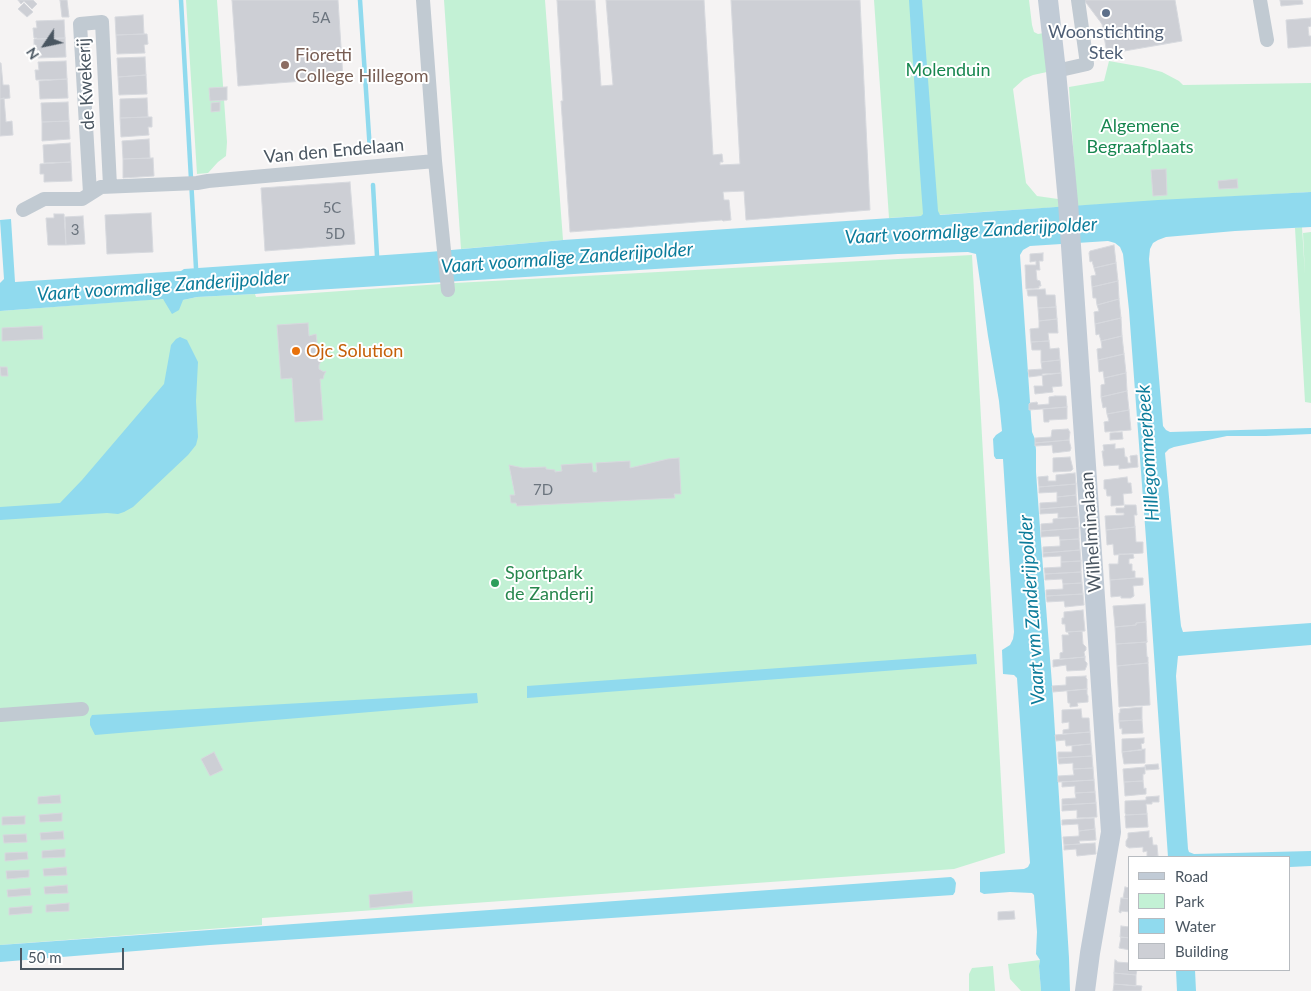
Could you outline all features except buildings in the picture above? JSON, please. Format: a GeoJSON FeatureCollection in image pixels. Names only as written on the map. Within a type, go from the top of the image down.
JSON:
{"type":"FeatureCollection","features":[{"type":"Feature","properties":{"kind":"main road","name":"Wilhelminalaan"},"geometry":{"type":"LineString","coordinates":[[1048,0],[1072,250],[1111,832],[1085,991]]}},
{"type":"Feature","properties":{"kind":"street"},"geometry":{"type":"LineString","coordinates":[[424,0],[434,161],[448,290]]}},
{"type":"Feature","properties":{"kind":"street"},"geometry":{"type":"LineString","coordinates":[[1056,71],[1087,64],[1078,0]]}},
{"type":"Feature","properties":{"kind":"street"},"geometry":{"type":"LineString","coordinates":[[1260,0],[1266,40]]}},
{"type":"Feature","properties":{"kind":"street","name":"de Kwekerij"},"geometry":{"type":"LineString","coordinates":[[90,194],[80,24],[102,22],[110,186]]}},
{"type":"Feature","properties":{"kind":"street","name":"Van den Endelaan"},"geometry":{"type":"LineString","coordinates":[[110,186],[177,185],[434,161]]}},
{"type":"Feature","properties":{"kind":"street"},"geometry":{"type":"LineString","coordinates":[[23,210],[44,199],[82,198],[101,186],[110,186]]}},
{"type":"Feature","properties":{"kind":"street"},"geometry":{"type":"LineString","coordinates":[[0,715],[82,709]]}},
{"type":"Feature","properties":{"kind":"green space"},"geometry":{"type":"Polygon","coordinates":[[[186,0],[217,0],[227,142],[226,156],[208,173],[197,174],[186,0]]]}},
{"type":"Feature","properties":{"kind":"green space"},"geometry":{"type":"Polygon","coordinates":[[[444,0],[545,0],[563,240],[461,249],[444,0]]]}},
{"type":"Feature","properties":{"kind":"green space","name":"Molenduin"},"geometry":{"type":"Polygon","coordinates":[[[874,0],[1029,0],[1034,32],[1038,34],[1044,33],[1047,72],[1024,79],[1013,89],[1026,183],[1037,196],[1058,199],[1059,207],[889,218],[874,0]]]}},
{"type":"Feature","properties":{"kind":"green space","name":"Algemene Begraafplaats"},"geometry":{"type":"Polygon","coordinates":[[[1109,61],[1162,72],[1183,85],[1311,83],[1311,192],[1077,206],[1069,87],[1104,81],[1109,61]]]}},
{"type":"Feature","properties":{"kind":"green space"},"geometry":{"type":"Polygon","coordinates":[[[1302,227],[1305,275],[1303,233],[1311,232],[1311,403],[1305,402],[1295,228],[1302,227]]]}},
{"type":"Feature","properties":{"kind":"green space","name":"Sportpark de Zanderij"},"geometry":{"type":"Polygon","coordinates":[[[972,255],[1005,853],[954,869],[262,918],[262,925],[0,945],[0,311],[158,299],[183,300],[197,297],[255,294],[256,297],[455,283],[972,255]]]}},
{"type":"Feature","properties":{"kind":"green space"},"geometry":{"type":"Polygon","coordinates":[[[1040,960],[1041,991],[1021,991],[1010,979],[1008,964],[1040,960]]]}},
{"type":"Feature","properties":{"kind":"green space"},"geometry":{"type":"Polygon","coordinates":[[[993,966],[995,991],[969,991],[969,974],[972,968],[993,966]]]}},
{"type":"Feature","properties":{"kind":"water"},"geometry":{"type":"Polygon","coordinates":[[[909,0],[922,0],[938,211],[940,215],[1311,192],[1311,227],[1166,237],[1153,243],[1149,259],[1163,426],[1166,430],[1170,432],[1311,428],[1311,434],[1227,436],[1174,447],[1165,453],[1183,632],[1311,623],[1311,645],[1178,656],[1176,676],[1188,849],[1189,852],[1194,854],[1311,851],[1311,866],[1291,867],[1291,856],[1168,856],[1129,310],[1123,254],[1120,247],[1108,241],[1030,246],[1023,250],[1020,255],[1052,684],[1070,991],[1041,991],[1040,960],[1036,954],[1037,932],[1034,895],[1032,893],[984,894],[980,892],[980,872],[1024,869],[1030,863],[1017,678],[1014,675],[1003,674],[1002,650],[1010,645],[1014,632],[1003,459],[996,459],[994,456],[993,439],[1002,431],[976,254],[968,252],[898,254],[197,297],[183,300],[179,310],[172,314],[163,299],[0,311],[0,283],[4,279],[0,220],[11,219],[15,282],[429,252],[563,240],[921,216],[923,214],[909,0]]]}},
{"type":"Feature","properties":{"kind":"water"},"geometry":{"type":"Polygon","coordinates":[[[180,337],[187,340],[198,362],[196,401],[198,437],[196,445],[188,455],[133,507],[124,512],[118,514],[107,513],[0,520],[0,507],[60,503],[164,384],[171,345],[180,337]]]}},
{"type":"Feature","properties":{"kind":"water"},"geometry":{"type":"Polygon","coordinates":[[[976,654],[977,664],[527,698],[527,686],[976,654]]]}},
{"type":"Feature","properties":{"kind":"water"},"geometry":{"type":"Polygon","coordinates":[[[477,693],[478,703],[95,735],[90,725],[92,715],[477,693]]]}},
{"type":"Feature","properties":{"kind":"water"},"geometry":{"type":"Polygon","coordinates":[[[951,877],[956,883],[953,895],[210,945],[0,962],[0,945],[951,877]]]}},
{"type":"Feature","properties":{"kind":"water"},"geometry":{"type":"Polygon","coordinates":[[[1176,971],[1195,971],[1196,991],[1177,991],[1176,971]]]}},
{"type":"Feature","properties":{"kind":"waterway","name":"Vaart voormalige Zanderijpolder"},"geometry":{"type":"LineString","coordinates":[[181,0],[196,268]]}},
{"type":"Feature","properties":{"kind":"waterway"},"geometry":{"type":"LineString","coordinates":[[360,0],[370,151]]}},
{"type":"Feature","properties":{"kind":"waterway"},"geometry":{"type":"LineString","coordinates":[[373,185],[377,256]]}},
{"type":"Feature","properties":{"kind":"place","name":"Woonstichting Stek"},"geometry":{"type":"Point","coordinates":[1106,13]}},
{"type":"Feature","properties":{"kind":"place","name":"Fioretti College Hillegom"},"geometry":{"type":"Point","coordinates":[285,65]}},
{"type":"Feature","properties":{"kind":"place","name":"Ojc Solution"},"geometry":{"type":"Point","coordinates":[296,351]}},
{"type":"Feature","properties":{"kind":"place","name":"Sportpark de Zanderij"},"geometry":{"type":"Point","coordinates":[495,583]}},
{"type":"Feature","properties":{"kind":"water label","name":"Hillegommerbeek"},"geometry":{"type":"Point","coordinates":[1148,453]}},
{"type":"Feature","properties":{"kind":"water label","name":"Vaart vm Zanderijpolder"},"geometry":{"type":"Point","coordinates":[1032,610]}}]}
